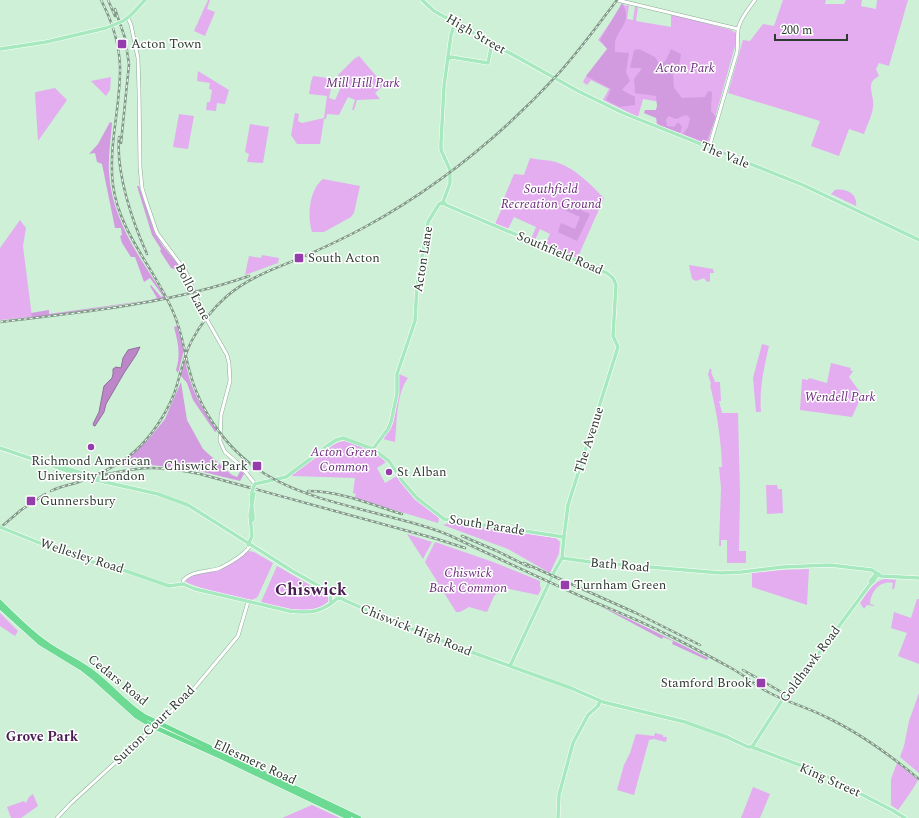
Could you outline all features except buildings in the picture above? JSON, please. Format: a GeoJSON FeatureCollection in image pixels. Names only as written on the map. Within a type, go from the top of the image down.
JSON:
{"type":"FeatureCollection","features":[{"type":"Feature","properties":{"kind":"highway"},"geometry":{"type":"LineString","coordinates":[[0,602],[24,627]]}},
{"type":"Feature","properties":{"kind":"highway"},"geometry":{"type":"LineString","coordinates":[[0,607],[24,627]]}},
{"type":"Feature","properties":{"kind":"highway","name":"Cedars Road"},"geometry":{"type":"LineString","coordinates":[[24,627],[44,642],[77,661],[97,675],[136,710],[158,723]]}},
{"type":"Feature","properties":{"kind":"highway","name":"Cedars Road"},"geometry":{"type":"LineString","coordinates":[[24,627],[40,643],[81,668],[136,716],[154,728]]}},
{"type":"Feature","properties":{"kind":"highway","name":"Ellesmere Road"},"geometry":{"type":"LineString","coordinates":[[158,723],[347,816]]}},
{"type":"Feature","properties":{"kind":"highway","name":"Ellesmere Road"},"geometry":{"type":"LineString","coordinates":[[154,728],[347,816]]}},
{"type":"Feature","properties":{"kind":"highway"},"geometry":{"type":"LineString","coordinates":[[347,816],[359,818]]}},
{"type":"Feature","properties":{"kind":"main road"},"geometry":{"type":"LineString","coordinates":[[0,48],[46,42],[106,28],[128,18],[145,0]]}},
{"type":"Feature","properties":{"kind":"main road","name":"High Street"},"geometry":{"type":"LineString","coordinates":[[422,0],[434,11],[533,66]]}},
{"type":"Feature","properties":{"kind":"main road"},"geometry":{"type":"LineString","coordinates":[[453,21],[454,29],[461,25]]}},
{"type":"Feature","properties":{"kind":"main road","name":"Acton Lane"},"geometry":{"type":"LineString","coordinates":[[373,449],[388,429],[391,422],[397,394],[397,374],[415,321],[417,285],[428,222],[439,204],[443,202],[449,188],[451,177],[449,167],[441,150],[444,86],[450,58],[448,54],[451,35],[454,29]]}},
{"type":"Feature","properties":{"kind":"main road"},"geometry":{"type":"LineString","coordinates":[[450,58],[488,63],[492,43]]}},
{"type":"Feature","properties":{"kind":"main road","name":"The Vale"},"geometry":{"type":"LineString","coordinates":[[533,66],[578,91],[623,113],[803,185],[919,240]]}},
{"type":"Feature","properties":{"kind":"main road","name":"Southfield Road"},"geometry":{"type":"LineString","coordinates":[[443,202],[446,205],[610,275],[615,281],[616,288],[613,336],[618,344]]}},
{"type":"Feature","properties":{"kind":"main road","name":"The Avenue"},"geometry":{"type":"LineString","coordinates":[[562,558],[568,505],[618,344]]}},
{"type":"Feature","properties":{"kind":"main road","name":"South Parade"},"geometry":{"type":"LineString","coordinates":[[255,486],[286,477],[340,438],[373,449],[389,461],[403,482],[417,498],[444,519],[564,537]]}},
{"type":"Feature","properties":{"kind":"main road"},"geometry":{"type":"LineString","coordinates":[[0,448],[80,474]]}},
{"type":"Feature","properties":{"kind":"main road"},"geometry":{"type":"LineString","coordinates":[[31,458],[37,462],[80,474]]}},
{"type":"Feature","properties":{"kind":"main road"},"geometry":{"type":"LineString","coordinates":[[54,465],[70,464]]}},
{"type":"Feature","properties":{"kind":"main road","name":"Chiswick High Road"},"geometry":{"type":"LineString","coordinates":[[80,474],[174,499],[196,510],[226,530],[231,531],[236,537],[294,572],[339,597],[389,620],[571,688],[599,702],[685,722],[743,744],[744,743],[751,747]]}},
{"type":"Feature","properties":{"kind":"main road"},"geometry":{"type":"LineString","coordinates":[[249,545],[252,536],[252,522],[250,515],[255,486]]}},
{"type":"Feature","properties":{"kind":"main road","name":"Wellesley Road"},"geometry":{"type":"LineString","coordinates":[[0,527],[74,556],[169,586],[181,583],[195,589],[303,613],[323,609],[339,597]]}},
{"type":"Feature","properties":{"kind":"main road"},"geometry":{"type":"LineString","coordinates":[[510,666],[562,558]]}},
{"type":"Feature","properties":{"kind":"main road","name":"Bath Road"},"geometry":{"type":"LineString","coordinates":[[562,558],[679,570],[726,573],[783,567],[830,565],[872,570],[878,574]]}},
{"type":"Feature","properties":{"kind":"main road"},"geometry":{"type":"LineString","coordinates":[[878,574],[892,577],[919,578]]}},
{"type":"Feature","properties":{"kind":"main road","name":"Goldhawk Road"},"geometry":{"type":"LineString","coordinates":[[751,747],[791,686],[813,662],[871,583],[874,582],[878,574]]}},
{"type":"Feature","properties":{"kind":"main road"},"geometry":{"type":"LineString","coordinates":[[330,592],[331,604]]}},
{"type":"Feature","properties":{"kind":"main road"},"geometry":{"type":"LineString","coordinates":[[558,818],[559,795],[573,743],[583,723],[592,709],[597,706],[599,702]]}},
{"type":"Feature","properties":{"kind":"main road","name":"King Street"},"geometry":{"type":"LineString","coordinates":[[751,747],[818,772],[905,818]]}},
{"type":"Feature","properties":{"kind":"street"},"geometry":{"type":"LineString","coordinates":[[617,0],[738,29]]}},
{"type":"Feature","properties":{"kind":"street"},"geometry":{"type":"LineString","coordinates":[[709,148],[737,52],[739,42],[738,29],[755,0]]}},
{"type":"Feature","properties":{"kind":"street","name":"Bollo Lane"},"geometry":{"type":"LineString","coordinates":[[128,18],[131,25],[138,58],[140,167],[142,188],[157,233],[186,272],[202,311],[227,354],[230,381],[221,415],[220,440],[225,452],[240,465],[255,486]]}},
{"type":"Feature","properties":{"kind":"street"},"geometry":{"type":"LineString","coordinates":[[181,583],[185,578],[199,572],[220,568],[246,552],[249,545]]}},
{"type":"Feature","properties":{"kind":"street","name":"Sutton Court Road"},"geometry":{"type":"LineString","coordinates":[[57,818],[70,804],[183,701],[238,636],[248,602]]}},
{"type":"Feature","properties":{"kind":"green space"},"geometry":{"type":"Polygon","coordinates":[[[208,0],[210,0],[207,9],[215,12],[205,36],[194,31],[208,0]]]}},
{"type":"Feature","properties":{"kind":"green space"},"geometry":{"type":"Polygon","coordinates":[[[783,0],[826,0],[825,4],[844,4],[846,0],[862,0],[861,6],[876,9],[877,0],[908,0],[889,66],[879,63],[876,69],[879,76],[872,82],[871,90],[873,107],[871,117],[864,134],[849,129],[839,156],[811,146],[820,121],[728,93],[743,40],[750,41],[763,24],[774,26],[783,0]]]}},
{"type":"Feature","properties":{"kind":"green space","name":"Acton Park"},"geometry":{"type":"Polygon","coordinates":[[[623,4],[626,6],[629,5],[627,19],[633,20],[635,6],[638,7],[636,21],[671,27],[671,14],[731,30],[736,33],[735,46],[708,143],[706,144],[656,123],[661,108],[660,102],[643,99],[638,117],[603,100],[609,89],[591,80],[587,85],[583,82],[608,49],[598,40],[623,4]]]}},
{"type":"Feature","properties":{"kind":"green space","name":"Mill Hill Park"},"geometry":{"type":"Polygon","coordinates":[[[359,56],[384,85],[375,93],[380,99],[357,100],[354,110],[352,110],[355,100],[348,97],[339,115],[327,114],[326,119],[324,119],[320,144],[297,144],[291,135],[295,113],[299,114],[298,121],[302,123],[324,118],[327,96],[309,94],[313,76],[328,78],[330,80],[329,86],[331,88],[329,98],[335,100],[342,85],[336,80],[332,85],[335,78],[340,78],[338,75],[359,56]]]}},
{"type":"Feature","properties":{"kind":"green space"},"geometry":{"type":"Polygon","coordinates":[[[198,71],[229,90],[225,104],[217,103],[216,111],[206,110],[207,102],[210,102],[212,90],[209,89],[210,83],[197,81],[198,71]]]}},
{"type":"Feature","properties":{"kind":"green space"},"geometry":{"type":"Polygon","coordinates":[[[111,77],[110,90],[106,96],[91,81],[111,77]]]}},
{"type":"Feature","properties":{"kind":"green space"},"geometry":{"type":"Polygon","coordinates":[[[55,88],[67,100],[38,141],[35,93],[55,88]]]}},
{"type":"Feature","properties":{"kind":"green space"},"geometry":{"type":"Polygon","coordinates":[[[179,114],[194,116],[188,149],[173,147],[179,114]]]}},
{"type":"Feature","properties":{"kind":"green space"},"geometry":{"type":"Polygon","coordinates":[[[250,124],[269,127],[263,163],[247,162],[249,154],[245,152],[250,124]]]}},
{"type":"Feature","properties":{"kind":"green space","name":"Southfield Recreation Ground"},"geometry":{"type":"Polygon","coordinates":[[[530,158],[556,162],[570,168],[604,198],[577,259],[545,245],[550,234],[540,229],[535,240],[531,239],[536,227],[514,217],[508,229],[495,224],[503,206],[508,207],[511,201],[504,198],[514,174],[524,175],[530,158]]]}},
{"type":"Feature","properties":{"kind":"green space"},"geometry":{"type":"Polygon","coordinates":[[[323,179],[360,186],[354,213],[351,217],[324,232],[312,232],[310,226],[310,204],[315,189],[323,179]]]}},
{"type":"Feature","properties":{"kind":"green space"},"geometry":{"type":"Polygon","coordinates":[[[835,190],[847,191],[853,195],[856,206],[831,194],[835,190]]]}},
{"type":"Feature","properties":{"kind":"green space"},"geometry":{"type":"Polygon","coordinates":[[[20,220],[26,228],[23,246],[32,317],[0,320],[0,248],[20,220]]]}},
{"type":"Feature","properties":{"kind":"green space"},"geometry":{"type":"Polygon","coordinates":[[[262,255],[279,258],[278,263],[245,275],[249,256],[261,258],[262,255]]]}},
{"type":"Feature","properties":{"kind":"green space"},"geometry":{"type":"Polygon","coordinates":[[[689,265],[713,269],[714,273],[710,273],[710,281],[707,282],[704,278],[696,281],[692,279],[689,265]]]}},
{"type":"Feature","properties":{"kind":"green space"},"geometry":{"type":"Polygon","coordinates":[[[762,344],[769,346],[761,387],[761,412],[756,412],[753,378],[762,344]]]}},
{"type":"Feature","properties":{"kind":"green space","name":"Wendell Park"},"geometry":{"type":"Polygon","coordinates":[[[831,363],[851,368],[850,370],[853,371],[849,377],[862,395],[852,417],[800,410],[802,379],[808,380],[809,378],[827,383],[831,363]]]}},
{"type":"Feature","properties":{"kind":"green space"},"geometry":{"type":"Polygon","coordinates":[[[710,368],[715,382],[720,382],[721,401],[719,401],[722,413],[738,413],[740,494],[739,551],[746,551],[746,563],[727,563],[727,540],[721,540],[721,546],[719,546],[721,488],[719,467],[722,467],[717,416],[708,374],[710,368]]]}},
{"type":"Feature","properties":{"kind":"green space"},"geometry":{"type":"Polygon","coordinates":[[[399,374],[408,378],[399,400],[395,442],[383,439],[394,415],[399,374]]]}},
{"type":"Feature","properties":{"kind":"green space","name":"Acton Green Common"},"geometry":{"type":"Polygon","coordinates":[[[344,441],[355,444],[382,458],[386,462],[377,468],[385,483],[397,476],[414,499],[438,517],[438,523],[354,498],[356,494],[353,493],[355,478],[292,476],[333,445],[344,441]]]}},
{"type":"Feature","properties":{"kind":"green space"},"geometry":{"type":"Polygon","coordinates":[[[766,485],[777,485],[778,489],[782,489],[783,513],[767,514],[766,485]]]}},
{"type":"Feature","properties":{"kind":"green space"},"geometry":{"type":"Polygon","coordinates":[[[449,523],[487,527],[556,538],[560,542],[559,553],[550,573],[508,549],[443,525],[449,523]]]}},
{"type":"Feature","properties":{"kind":"green space"},"geometry":{"type":"Polygon","coordinates":[[[407,534],[432,542],[423,559],[407,534]]]}},
{"type":"Feature","properties":{"kind":"green space","name":"Chiswick Back Common"},"geometry":{"type":"Polygon","coordinates":[[[435,542],[493,562],[540,581],[541,589],[538,595],[505,588],[494,596],[487,612],[469,607],[460,612],[456,612],[425,562],[435,542]]]}},
{"type":"Feature","properties":{"kind":"green space"},"geometry":{"type":"Polygon","coordinates":[[[249,551],[254,552],[273,563],[258,596],[254,599],[250,600],[228,596],[186,582],[187,579],[197,574],[223,567],[249,551]]]}},
{"type":"Feature","properties":{"kind":"green space"},"geometry":{"type":"Polygon","coordinates":[[[277,566],[329,596],[330,600],[319,607],[306,610],[279,607],[261,602],[277,566]]]}},
{"type":"Feature","properties":{"kind":"green space"},"geometry":{"type":"Polygon","coordinates":[[[809,569],[807,605],[752,587],[752,573],[809,569]]]}},
{"type":"Feature","properties":{"kind":"green space"},"geometry":{"type":"Polygon","coordinates":[[[885,579],[896,580],[894,589],[892,589],[893,583],[884,583],[880,585],[872,595],[870,604],[874,606],[867,605],[864,609],[860,603],[877,582],[885,579]]]}},
{"type":"Feature","properties":{"kind":"green space"},"geometry":{"type":"Polygon","coordinates":[[[917,599],[919,599],[919,664],[898,656],[907,633],[891,628],[894,612],[911,618],[917,599]]]}},
{"type":"Feature","properties":{"kind":"green space"},"geometry":{"type":"Polygon","coordinates":[[[0,613],[18,631],[15,636],[0,626],[0,613]]]}},
{"type":"Feature","properties":{"kind":"green space"},"geometry":{"type":"Polygon","coordinates":[[[919,693],[919,773],[900,757],[904,746],[909,721],[919,693]]]}},
{"type":"Feature","properties":{"kind":"green space"},"geometry":{"type":"Polygon","coordinates":[[[655,733],[663,735],[663,737],[667,737],[666,742],[654,739],[649,740],[634,795],[617,790],[624,765],[630,753],[636,734],[654,736],[655,733]]]}},
{"type":"Feature","properties":{"kind":"green space"},"geometry":{"type":"Polygon","coordinates":[[[897,763],[918,780],[898,810],[891,805],[891,779],[897,763]]]}},
{"type":"Feature","properties":{"kind":"green space"},"geometry":{"type":"Polygon","coordinates":[[[753,787],[770,794],[760,818],[741,818],[753,787]]]}},
{"type":"Feature","properties":{"kind":"green space"},"geometry":{"type":"Polygon","coordinates":[[[33,794],[38,806],[21,818],[11,818],[7,807],[24,801],[26,803],[29,797],[33,794]]]}},
{"type":"Feature","properties":{"kind":"green space"},"geometry":{"type":"Polygon","coordinates":[[[312,805],[340,818],[282,818],[312,805]]]}},
{"type":"Feature","properties":{"kind":"shaded area"},"geometry":{"type":"Polygon","coordinates":[[[622,3],[625,10],[626,20],[615,42],[615,52],[629,53],[626,72],[630,81],[622,90],[635,97],[635,105],[620,107],[606,100],[611,89],[586,76],[607,49],[600,40],[622,3]]]}},
{"type":"Feature","properties":{"kind":"shaded area"},"geometry":{"type":"Polygon","coordinates":[[[639,49],[655,57],[660,65],[666,60],[671,49],[681,54],[679,67],[669,67],[673,75],[674,88],[682,98],[705,97],[708,91],[712,92],[711,111],[716,117],[706,143],[683,134],[688,127],[690,118],[686,115],[676,119],[668,116],[666,120],[667,126],[674,127],[678,122],[682,127],[680,133],[658,125],[656,118],[644,113],[645,110],[656,110],[657,106],[656,96],[635,93],[634,79],[642,68],[630,68],[634,50],[639,49]]]}},
{"type":"Feature","properties":{"kind":"shaded area"},"geometry":{"type":"Polygon","coordinates":[[[110,122],[112,123],[109,172],[115,206],[121,223],[129,238],[166,298],[32,318],[31,313],[49,310],[49,314],[151,300],[157,298],[150,286],[151,285],[161,297],[163,296],[150,278],[144,282],[135,257],[131,257],[122,243],[120,236],[122,235],[121,228],[115,228],[102,164],[97,162],[95,153],[89,154],[98,144],[110,122]]]}},
{"type":"Feature","properties":{"kind":"shaded area"},"geometry":{"type":"Polygon","coordinates":[[[137,186],[139,186],[154,231],[163,246],[183,270],[181,269],[181,271],[171,268],[160,251],[161,249],[152,235],[137,186]]]}},
{"type":"Feature","properties":{"kind":"shaded area"},"geometry":{"type":"Polygon","coordinates":[[[563,202],[590,214],[577,241],[558,232],[561,223],[575,229],[580,217],[560,208],[563,202]]]}},
{"type":"Feature","properties":{"kind":"shaded area"},"geometry":{"type":"Polygon","coordinates":[[[177,326],[184,350],[178,373],[176,370],[178,348],[174,327],[177,326]]]}},
{"type":"Feature","properties":{"kind":"shaded area"},"geometry":{"type":"Polygon","coordinates":[[[140,347],[106,404],[104,412],[94,426],[93,424],[99,412],[104,386],[112,378],[113,369],[116,367],[121,368],[123,358],[128,350],[140,347]]]}},
{"type":"Feature","properties":{"kind":"shaded area"},"geometry":{"type":"Polygon","coordinates":[[[185,359],[189,378],[196,396],[217,430],[215,432],[193,400],[187,383],[180,375],[185,359]]]}},
{"type":"Feature","properties":{"kind":"shaded area"},"geometry":{"type":"Polygon","coordinates":[[[181,382],[187,420],[203,449],[232,475],[237,477],[241,470],[244,474],[240,481],[191,469],[150,465],[123,467],[119,463],[148,440],[165,419],[181,382]]]}},
{"type":"Feature","properties":{"kind":"shaded area"},"geometry":{"type":"Polygon","coordinates":[[[600,606],[641,625],[708,658],[707,660],[672,644],[673,641],[663,637],[662,639],[600,606]]]}},
{"type":"Feature","properties":{"kind":"railway"},"geometry":{"type":"LineString","coordinates":[[101,0],[114,32],[120,66],[119,96],[112,155],[113,185],[117,203],[130,235],[158,282],[177,321],[192,381],[202,404],[225,440],[245,459],[266,475],[289,486],[313,496],[439,531],[524,571],[652,627],[731,668],[768,692],[839,723],[886,753],[919,779]]}},
{"type":"Feature","properties":{"kind":"railway"},"geometry":{"type":"LineString","coordinates":[[108,0],[115,16]]}},
{"type":"Feature","properties":{"kind":"railway"},"geometry":{"type":"LineString","coordinates":[[51,491],[110,469],[123,461],[147,439],[158,425],[171,402],[191,342],[202,323],[227,296],[243,284],[261,274],[324,248],[365,227],[418,195],[444,177],[492,138],[538,95],[559,73],[589,37],[617,0]]}},
{"type":"Feature","properties":{"kind":"railway"},"geometry":{"type":"LineString","coordinates":[[115,9],[125,38],[129,64],[121,143]]}},
{"type":"Feature","properties":{"kind":"railway"},"geometry":{"type":"LineString","coordinates":[[119,137],[120,166],[126,197],[147,254]]}},
{"type":"Feature","properties":{"kind":"railway"},"geometry":{"type":"LineString","coordinates":[[0,322],[126,306],[188,294],[249,276]]}},
{"type":"Feature","properties":{"kind":"railway"},"geometry":{"type":"LineString","coordinates":[[102,475],[133,469],[152,468],[170,469],[200,474],[465,548]]}},
{"type":"Feature","properties":{"kind":"railway"},"geometry":{"type":"LineString","coordinates":[[308,491],[332,493],[402,514]]}},
{"type":"Feature","properties":{"kind":"railway"},"geometry":{"type":"LineString","coordinates":[[0,528],[21,510],[45,494]]}},
{"type":"Feature","properties":{"kind":"railway"},"geometry":{"type":"LineString","coordinates":[[462,536],[529,567]]}},
{"type":"Feature","properties":{"kind":"railway"},"geometry":{"type":"LineString","coordinates":[[524,563],[636,613],[700,645]]}},
{"type":"Feature","properties":{"kind":"railway"},"geometry":{"type":"LineString","coordinates":[[743,670],[790,697]]}},
{"type":"Feature","properties":{"kind":"place","name":"Acton Town"},"geometry":{"type":"Point","coordinates":[122,44]}},
{"type":"Feature","properties":{"kind":"place","name":"South Acton"},"geometry":{"type":"Point","coordinates":[299,258]}},
{"type":"Feature","properties":{"kind":"place","name":"Richmond American University London"},"geometry":{"type":"Point","coordinates":[91,447]}},
{"type":"Feature","properties":{"kind":"place","name":"Chiswick Park"},"geometry":{"type":"Point","coordinates":[257,466]}},
{"type":"Feature","properties":{"kind":"place","name":"St Alban"},"geometry":{"type":"Point","coordinates":[389,472]}},
{"type":"Feature","properties":{"kind":"place","name":"Gunnersbury"},"geometry":{"type":"Point","coordinates":[31,501]}},
{"type":"Feature","properties":{"kind":"place","name":"Turnham Green"},"geometry":{"type":"Point","coordinates":[565,585]}},
{"type":"Feature","properties":{"kind":"place","name":"Stamford Brook"},"geometry":{"type":"Point","coordinates":[761,683]}},
{"type":"Feature","properties":{"kind":"district","name":"Chiswick"},"geometry":{"type":"Point","coordinates":[311,590]}},
{"type":"Feature","properties":{"kind":"district","name":"Grove Park"},"geometry":{"type":"Point","coordinates":[42,736]}}]}
